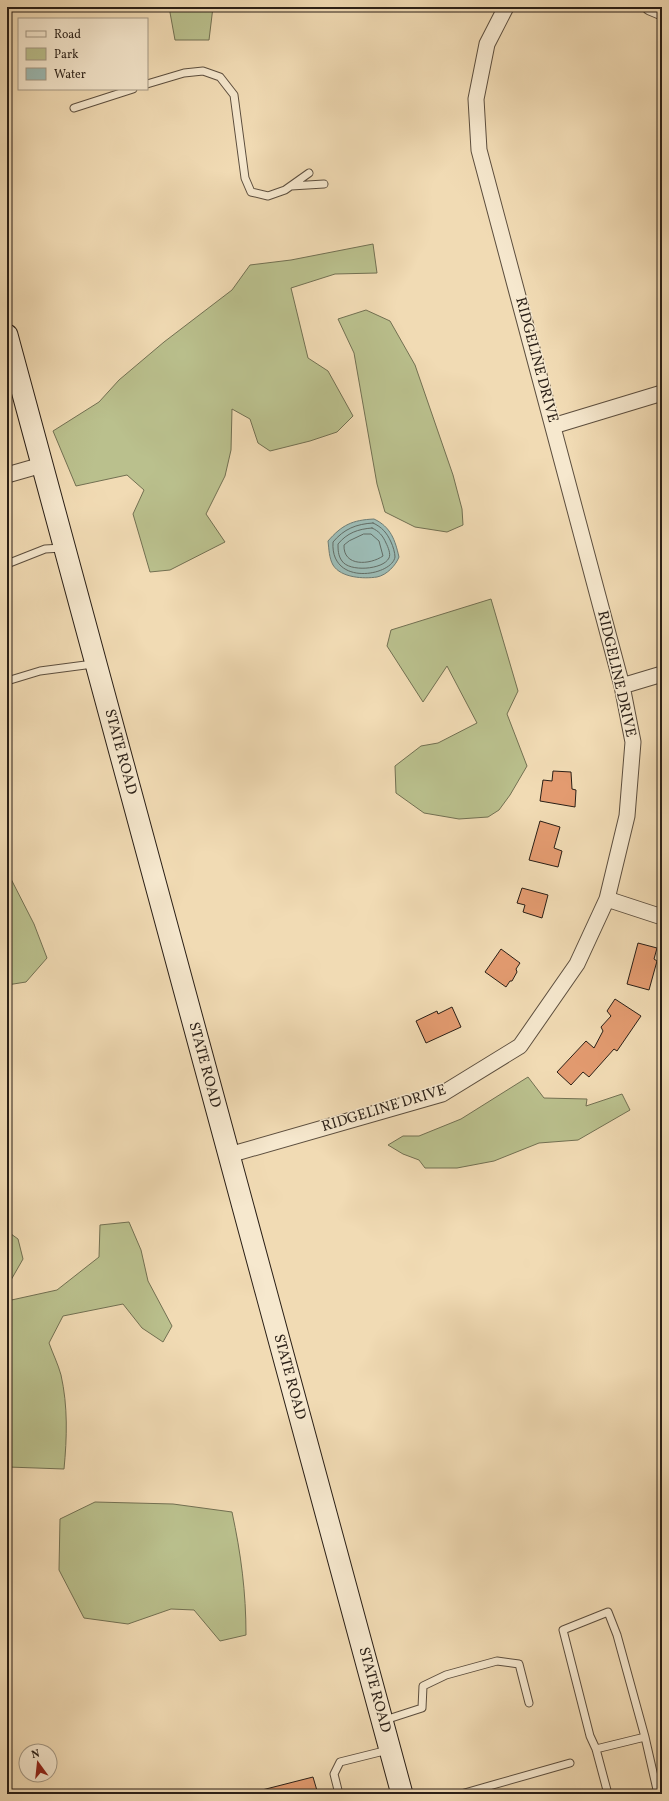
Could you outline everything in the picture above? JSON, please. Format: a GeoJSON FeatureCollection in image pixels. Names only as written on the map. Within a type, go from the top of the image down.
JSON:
{"type":"FeatureCollection","features":[{"type":"Feature","properties":{"kind":"main road","name":"STATE ROAD"},"geometry":{"type":"LineString","coordinates":[[7,335],[402,1794]]}},
{"type":"Feature","properties":{"kind":"street","name":"RIDGELINE DRIVE"},"geometry":{"type":"LineString","coordinates":[[229,1155],[442,1094],[520,1046],[577,964],[607,899],[627,816],[633,742],[622,686],[479,150],[476,99],[488,44],[506,7]]}},
{"type":"Feature","properties":{"kind":"street"},"geometry":{"type":"LineString","coordinates":[[650,7],[662,12]]}},
{"type":"Feature","properties":{"kind":"street"},"geometry":{"type":"LineString","coordinates":[[553,426],[662,392]]}},
{"type":"Feature","properties":{"kind":"street"},"geometry":{"type":"LineString","coordinates":[[7,475],[42,465]]}},
{"type":"Feature","properties":{"kind":"street"},"geometry":{"type":"LineString","coordinates":[[622,686],[662,674]]}},
{"type":"Feature","properties":{"kind":"street"},"geometry":{"type":"LineString","coordinates":[[607,899],[662,917]]}},
{"type":"Feature","properties":{"kind":"lane"},"geometry":{"type":"LineString","coordinates":[[148,84],[190,72],[203,70],[220,76],[234,95],[245,178],[251,192],[268,196],[285,190],[309,173]]}},
{"type":"Feature","properties":{"kind":"lane"},"geometry":{"type":"LineString","coordinates":[[74,108],[130,90]]}},
{"type":"Feature","properties":{"kind":"lane"},"geometry":{"type":"LineString","coordinates":[[291,186],[324,184]]}},
{"type":"Feature","properties":{"kind":"lane"},"geometry":{"type":"LineString","coordinates":[[7,564],[45,549],[64,548]]}},
{"type":"Feature","properties":{"kind":"lane"},"geometry":{"type":"LineString","coordinates":[[7,681],[40,671],[96,663]]}},
{"type":"Feature","properties":{"kind":"lane"},"geometry":{"type":"LineString","coordinates":[[608,1794],[596,1749],[590,1736],[563,1630],[597,1615],[608,1612],[617,1635],[645,1737],[658,1793]]}},
{"type":"Feature","properties":{"kind":"lane"},"geometry":{"type":"LineString","coordinates":[[382,1721],[422,1708],[423,1686],[446,1675],[497,1661],[519,1664],[529,1703]]}},
{"type":"Feature","properties":{"kind":"lane"},"geometry":{"type":"LineString","coordinates":[[596,1749],[645,1737]]}},
{"type":"Feature","properties":{"kind":"lane"},"geometry":{"type":"LineString","coordinates":[[339,1794],[334,1774],[340,1762],[390,1749]]}},
{"type":"Feature","properties":{"kind":"lane"},"geometry":{"type":"LineString","coordinates":[[461,1794],[570,1763]]}},
{"type":"Feature","properties":{"kind":"green space"},"geometry":{"type":"Polygon","coordinates":[[[169,7],[213,7],[209,40],[175,40],[169,7]]]}},
{"type":"Feature","properties":{"kind":"green space"},"geometry":{"type":"Polygon","coordinates":[[[373,244],[377,273],[335,274],[291,288],[308,358],[328,371],[353,416],[337,432],[310,441],[270,451],[258,443],[250,419],[232,409],[231,450],[225,476],[206,514],[225,542],[170,570],[150,572],[133,514],[144,490],[127,475],[76,486],[53,431],[99,402],[119,380],[164,342],[232,290],[250,265],[291,260],[373,244]]]}},
{"type":"Feature","properties":{"kind":"green space"},"geometry":{"type":"Polygon","coordinates":[[[366,310],[390,321],[415,365],[453,475],[462,509],[463,525],[447,532],[415,527],[385,512],[377,484],[354,353],[338,319],[366,310]]]}},
{"type":"Feature","properties":{"kind":"green space"},"geometry":{"type":"Polygon","coordinates":[[[491,599],[518,691],[507,714],[527,766],[510,795],[499,810],[488,817],[459,819],[424,813],[396,793],[395,766],[421,746],[438,743],[477,723],[447,666],[423,702],[387,646],[391,630],[491,599]]]}},
{"type":"Feature","properties":{"kind":"green space"},"geometry":{"type":"Polygon","coordinates":[[[7,877],[10,877],[34,924],[47,958],[26,982],[7,985],[7,877]]]}},
{"type":"Feature","properties":{"kind":"green space"},"geometry":{"type":"Polygon","coordinates":[[[528,1077],[544,1098],[587,1099],[586,1106],[622,1094],[630,1110],[578,1140],[539,1143],[494,1161],[457,1168],[425,1168],[419,1160],[403,1154],[388,1145],[403,1136],[419,1136],[461,1119],[528,1077]]]}},
{"type":"Feature","properties":{"kind":"green space"},"geometry":{"type":"Polygon","coordinates":[[[129,1222],[141,1250],[148,1281],[172,1326],[163,1342],[142,1328],[123,1304],[63,1316],[49,1343],[61,1375],[65,1398],[66,1446],[64,1469],[8,1467],[7,1301],[57,1290],[99,1257],[100,1225],[129,1222]]]}},
{"type":"Feature","properties":{"kind":"green space"},"geometry":{"type":"Polygon","coordinates":[[[7,1231],[18,1239],[23,1259],[7,1287],[7,1231]]]}},
{"type":"Feature","properties":{"kind":"green space"},"geometry":{"type":"Polygon","coordinates":[[[95,1502],[173,1504],[232,1512],[242,1573],[246,1635],[220,1641],[194,1610],[171,1609],[128,1624],[84,1618],[59,1570],[60,1519],[95,1502]]]}},
{"type":"Feature","properties":{"kind":"water"},"geometry":{"type":"Polygon","coordinates":[[[374,519],[385,526],[396,545],[399,557],[396,563],[388,572],[377,577],[359,578],[341,573],[333,565],[329,553],[328,541],[348,524],[374,519]]]}},
{"type":"Feature","properties":{"kind":"building"},"geometry":{"type":"Polygon","coordinates":[[[553,771],[571,772],[572,789],[576,790],[575,807],[540,801],[543,780],[552,781],[553,771]]]}},
{"type":"Feature","properties":{"kind":"building"},"geometry":{"type":"Polygon","coordinates":[[[540,821],[560,827],[554,848],[562,851],[558,867],[529,860],[540,821]]]}},
{"type":"Feature","properties":{"kind":"building"},"geometry":{"type":"Polygon","coordinates":[[[522,888],[548,895],[542,918],[523,912],[525,905],[517,903],[522,888]]]}},
{"type":"Feature","properties":{"kind":"building"},"geometry":{"type":"Polygon","coordinates":[[[638,943],[657,948],[654,959],[657,961],[649,990],[627,984],[638,943]]]}},
{"type":"Feature","properties":{"kind":"building"},"geometry":{"type":"Polygon","coordinates":[[[501,949],[520,963],[516,969],[517,972],[512,981],[510,981],[506,987],[485,972],[501,949]]]}},
{"type":"Feature","properties":{"kind":"building"},"geometry":{"type":"Polygon","coordinates":[[[615,999],[641,1016],[617,1051],[614,1049],[589,1077],[583,1072],[571,1085],[557,1072],[586,1041],[594,1048],[603,1031],[601,1027],[611,1016],[607,1011],[615,999]]]}},
{"type":"Feature","properties":{"kind":"building"},"geometry":{"type":"Polygon","coordinates":[[[452,1007],[461,1027],[426,1043],[416,1021],[437,1011],[438,1014],[452,1007]]]}},
{"type":"Feature","properties":{"kind":"building"},"geometry":{"type":"Polygon","coordinates":[[[313,1777],[318,1794],[263,1794],[262,1790],[313,1777]]]}}]}
